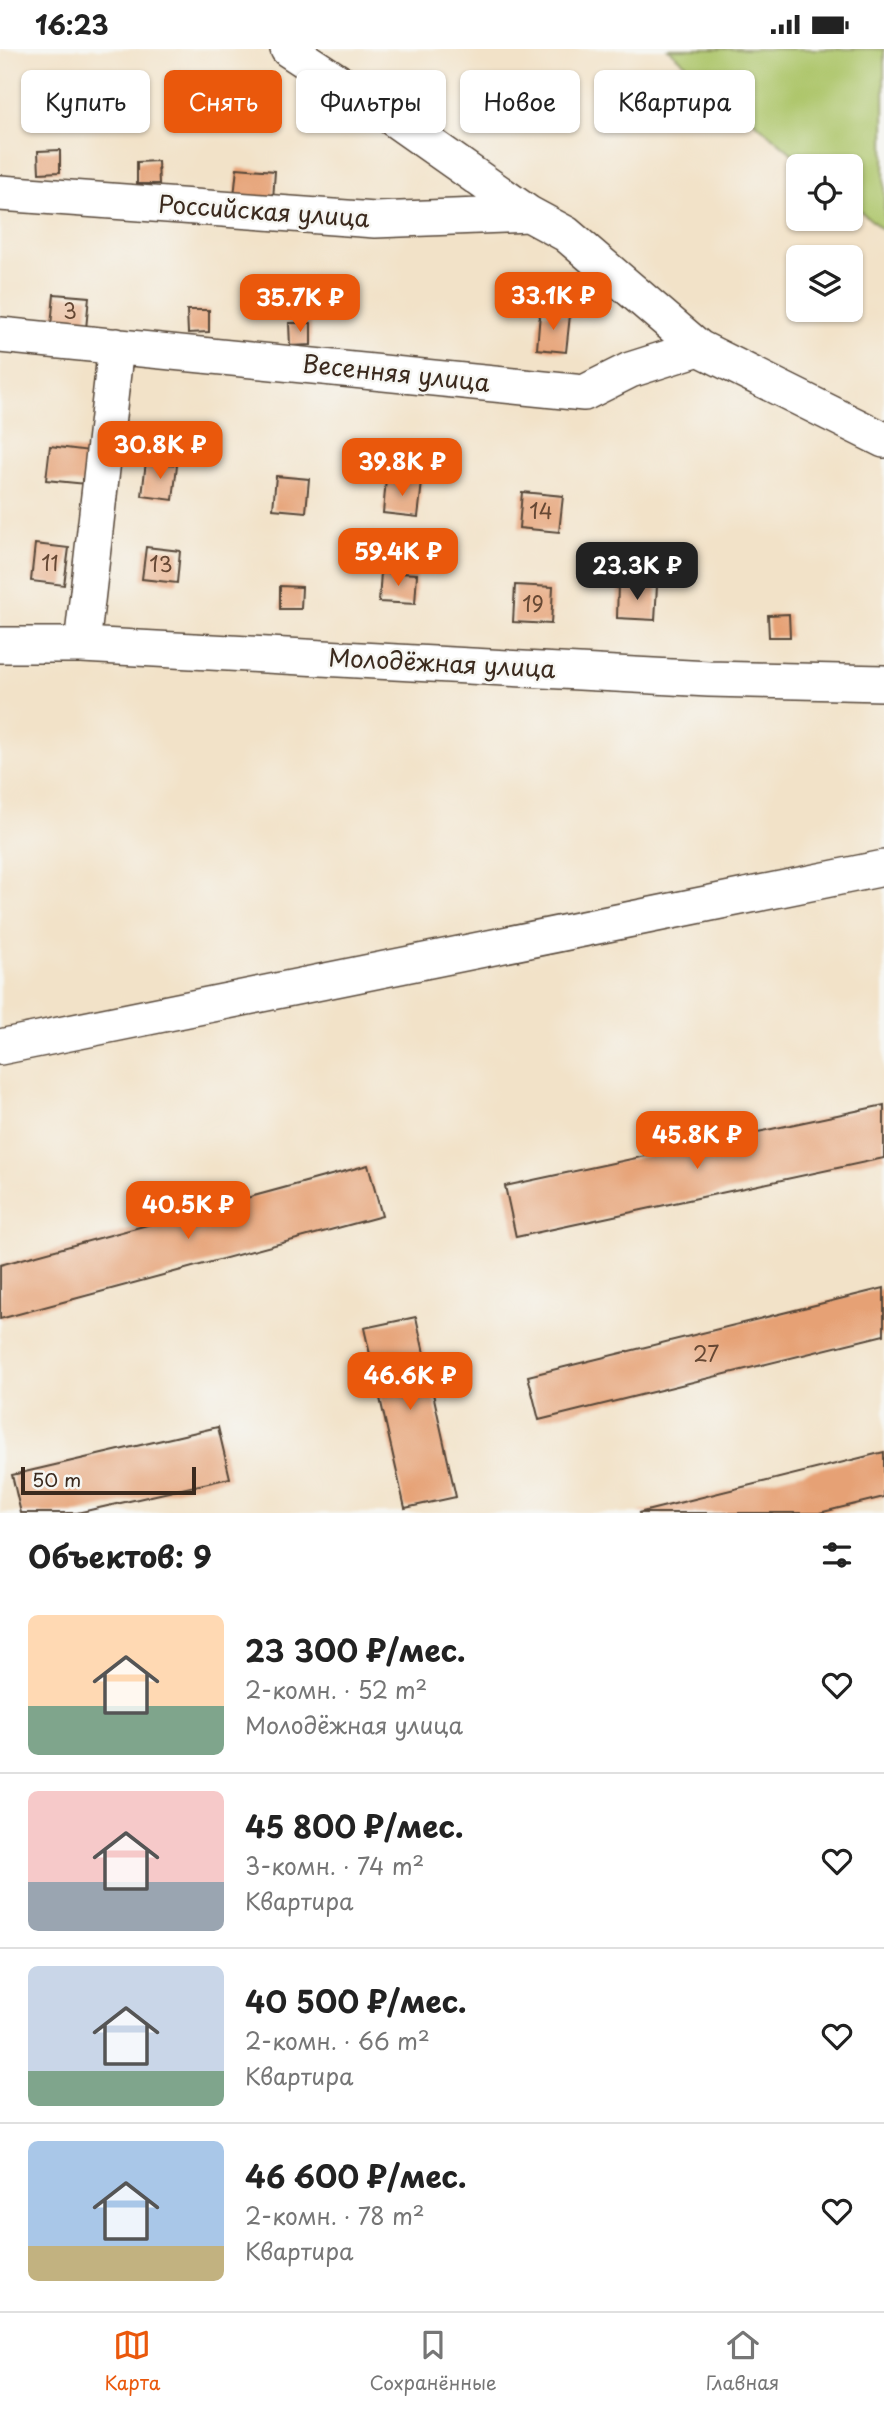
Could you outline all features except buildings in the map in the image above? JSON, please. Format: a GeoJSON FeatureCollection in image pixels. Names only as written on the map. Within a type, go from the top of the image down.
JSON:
{"type":"FeatureCollection","features":[{"type":"Feature","properties":{"kind":"street"},"geometry":{"type":"LineString","coordinates":[[288,49],[387,114],[529,214],[566,234],[699,348],[884,440]]}},
{"type":"Feature","properties":{"kind":"street","name":"Российская улица"},"geometry":{"type":"LineString","coordinates":[[0,193],[374,220],[529,214]]}},
{"type":"Feature","properties":{"kind":"street","name":"Весенняя улица"},"geometry":{"type":"LineString","coordinates":[[0,335],[584,393],[630,370],[699,348]]}},
{"type":"Feature","properties":{"kind":"street"},"geometry":{"type":"LineString","coordinates":[[82,645],[116,346]]}},
{"type":"Feature","properties":{"kind":"street","name":"Молодёжная улица"},"geometry":{"type":"LineString","coordinates":[[0,645],[82,645],[709,679],[884,683]]}},
{"type":"Feature","properties":{"kind":"street"},"geometry":{"type":"LineString","coordinates":[[0,1047],[884,868]]}},
{"type":"Feature","properties":{"kind":"green space"},"geometry":{"type":"Polygon","coordinates":[[[668,49],[884,49],[884,231],[863,213],[863,154],[793,154],[755,122],[755,70],[693,70],[668,49]]]}}]}
